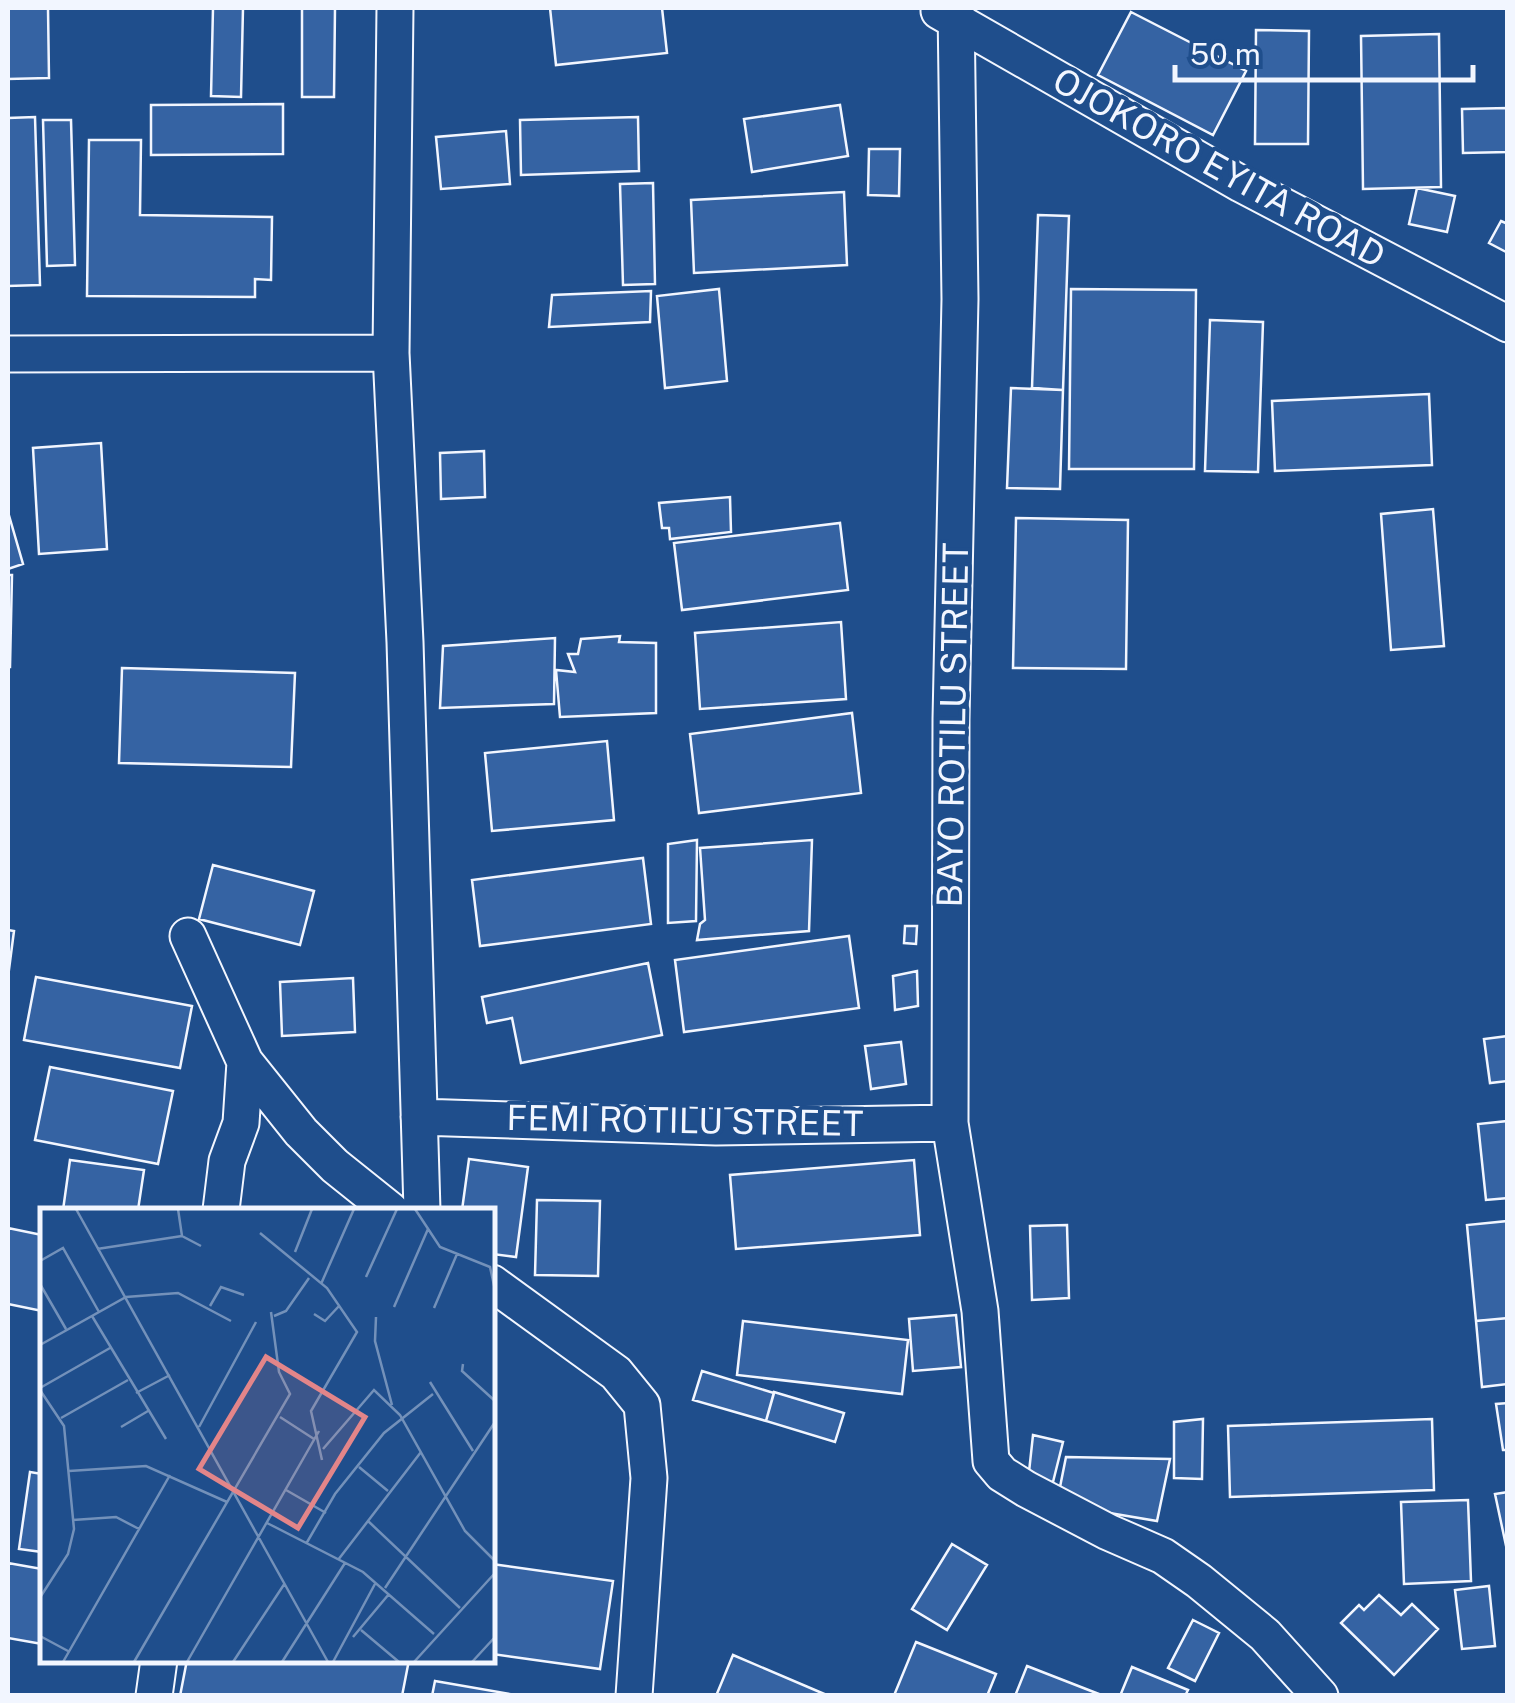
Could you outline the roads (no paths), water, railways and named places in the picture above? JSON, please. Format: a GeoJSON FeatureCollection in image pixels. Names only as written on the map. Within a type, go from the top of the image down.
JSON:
{"type":"FeatureCollection","features":[{"type":"Feature","properties":{"kind":"street"},"geometry":{"type":"LineString","coordinates":[[395,8],[391,353],[405,642],[422,1208]]}},
{"type":"Feature","properties":{"kind":"street","name":"OJOKORO EYITA ROAD"},"geometry":{"type":"LineString","coordinates":[[948,12],[1241,184],[1508,324]]}},
{"type":"Feature","properties":{"kind":"street","name":"BAYO ROTILU STREET"},"geometry":{"type":"LineString","coordinates":[[948,12],[960,299],[951,719],[950,1123],[980,1311],[991,1461],[1002,1474],[1026,1489],[1188,1572],[1265,1635],[1320,1696]]}},
{"type":"Feature","properties":{"kind":"street"},"geometry":{"type":"LineString","coordinates":[[8,354],[391,353]]}},
{"type":"Feature","properties":{"kind":"street"},"geometry":{"type":"LineString","coordinates":[[188,936],[245,1062],[301,1132],[388,1208]]}},
{"type":"Feature","properties":{"kind":"street"},"geometry":{"type":"LineString","coordinates":[[220,1208],[227,1161],[241,1123],[245,1062]]}},
{"type":"Feature","properties":{"kind":"street","name":"FEMI ROTILU STREET"},"geometry":{"type":"LineString","coordinates":[[419,1117],[716,1127],[950,1123]]}},
{"type":"Feature","properties":{"kind":"street"},"geometry":{"type":"LineString","coordinates":[[495,1285],[616,1373],[642,1404],[648,1478],[634,1696]]}},
{"type":"Feature","properties":{"kind":"street"},"geometry":{"type":"LineString","coordinates":[[154,1696],[159,1663]]}}]}
